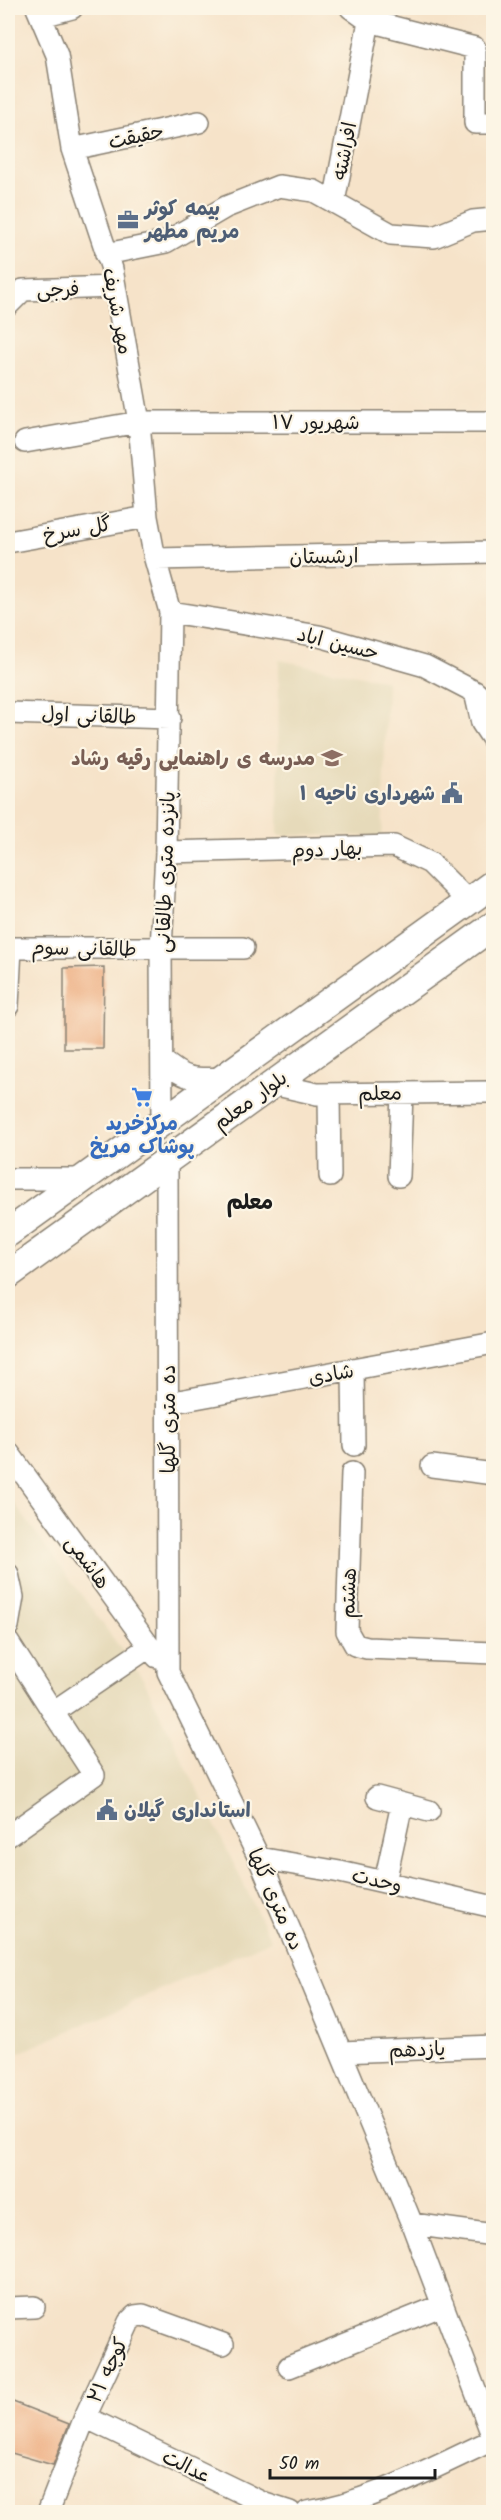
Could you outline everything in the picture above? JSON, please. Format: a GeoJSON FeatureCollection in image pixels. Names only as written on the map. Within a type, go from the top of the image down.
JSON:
{"type":"FeatureCollection","features":[{"type":"Feature","properties":{"kind":"main road","name":"بلوار معلم"},"geometry":{"type":"LineString","coordinates":[[8,1233],[494,883]]}},
{"type":"Feature","properties":{"kind":"main road","name":"بلوار معلم"},"geometry":{"type":"LineString","coordinates":[[8,1275],[494,925]]}},
{"type":"Feature","properties":{"kind":"main road"},"geometry":{"type":"LineString","coordinates":[[162,1121],[167,1160]]}},
{"type":"Feature","properties":{"kind":"street"},"geometry":{"type":"LineString","coordinates":[[22,8],[40,12],[72,8]]}},
{"type":"Feature","properties":{"kind":"street"},"geometry":{"type":"LineString","coordinates":[[351,8],[369,21],[475,48],[475,123],[494,123]]}},
{"type":"Feature","properties":{"kind":"street","name":"مهر شریف"},"geometry":{"type":"LineString","coordinates":[[40,12],[57,55],[72,149],[115,287],[139,422],[147,517],[155,559],[170,612]]}},
{"type":"Feature","properties":{"kind":"street","name":"افراشته"},"geometry":{"type":"LineString","coordinates":[[106,254],[166,242],[226,207],[279,186],[314,191],[334,202],[369,21]]}},
{"type":"Feature","properties":{"kind":"street","name":"حقیقت"},"geometry":{"type":"LineString","coordinates":[[72,149],[199,122]]}},
{"type":"Feature","properties":{"kind":"street"},"geometry":{"type":"LineString","coordinates":[[334,202],[392,234],[434,237],[473,220],[494,219]]}},
{"type":"Feature","properties":{"kind":"street","name":"فرجی"},"geometry":{"type":"LineString","coordinates":[[8,304],[23,290],[115,287]]}},
{"type":"Feature","properties":{"kind":"street","name":"۱۷ شهریور"},"geometry":{"type":"LineString","coordinates":[[25,442],[139,422],[494,422]]}},
{"type":"Feature","properties":{"kind":"street","name":"گل سرخ"},"geometry":{"type":"LineString","coordinates":[[8,542],[147,517]]}},
{"type":"Feature","properties":{"kind":"street","name":"ارشستان"},"geometry":{"type":"LineString","coordinates":[[155,559],[494,552]]}},
{"type":"Feature","properties":{"kind":"street","name":"حسین اباد"},"geometry":{"type":"LineString","coordinates":[[170,612],[319,636],[425,666],[484,692],[494,709]]}},
{"type":"Feature","properties":{"kind":"street","name":"پانزده متری طالقانی"},"geometry":{"type":"LineString","coordinates":[[162,1121],[161,949],[170,718],[170,612]]}},
{"type":"Feature","properties":{"kind":"street"},"geometry":{"type":"LineString","coordinates":[[484,692],[482,723],[494,741]]}},
{"type":"Feature","properties":{"kind":"street","name":"طالقانی اول"},"geometry":{"type":"LineString","coordinates":[[8,713],[170,718]]}},
{"type":"Feature","properties":{"kind":"street","name":"بهار دوم"},"geometry":{"type":"LineString","coordinates":[[166,852],[394,846],[430,863],[468,901]]}},
{"type":"Feature","properties":{"kind":"street"},"geometry":{"type":"LineString","coordinates":[[8,1006],[9,948]]}},
{"type":"Feature","properties":{"kind":"street","name":"طالقانی سوم"},"geometry":{"type":"LineString","coordinates":[[9,948],[243,948]]}},
{"type":"Feature","properties":{"kind":"street"},"geometry":{"type":"LineString","coordinates":[[162,1060],[177,1073],[194,1080],[222,1078]]}},
{"type":"Feature","properties":{"kind":"street","name":"معلم"},"geometry":{"type":"LineString","coordinates":[[272,1084],[317,1094],[489,1092]]}},
{"type":"Feature","properties":{"kind":"street"},"geometry":{"type":"LineString","coordinates":[[399,1176],[402,1093]]}},
{"type":"Feature","properties":{"kind":"street"},"geometry":{"type":"LineString","coordinates":[[329,1094],[330,1176]]}},
{"type":"Feature","properties":{"kind":"street","name":"ده متری گلها"},"geometry":{"type":"LineString","coordinates":[[167,1160],[168,1672],[259,1858],[412,2224],[494,2440]]}},
{"type":"Feature","properties":{"kind":"street"},"geometry":{"type":"LineString","coordinates":[[8,1179],[82,1179]]}},
{"type":"Feature","properties":{"kind":"street","name":"شادی"},"geometry":{"type":"LineString","coordinates":[[168,1403],[494,1343]]}},
{"type":"Feature","properties":{"kind":"street"},"geometry":{"type":"LineString","coordinates":[[353,1370],[354,1445]]}},
{"type":"Feature","properties":{"kind":"street","name":"هاشمی"},"geometry":{"type":"LineString","coordinates":[[8,1452],[168,1672]]}},
{"type":"Feature","properties":{"kind":"street"},"geometry":{"type":"LineString","coordinates":[[432,1466],[494,1474]]}},
{"type":"Feature","properties":{"kind":"street","name":"هشتم"},"geometry":{"type":"LineString","coordinates":[[352,1473],[347,1631],[355,1645],[367,1648],[494,1653]]}},
{"type":"Feature","properties":{"kind":"street"},"geometry":{"type":"LineString","coordinates":[[8,1574],[13,1597],[8,1626]]}},
{"type":"Feature","properties":{"kind":"street"},"geometry":{"type":"LineString","coordinates":[[8,1642],[94,1775],[8,1836]]}},
{"type":"Feature","properties":{"kind":"street"},"geometry":{"type":"LineString","coordinates":[[53,1712],[150,1647]]}},
{"type":"Feature","properties":{"kind":"street"},"geometry":{"type":"LineString","coordinates":[[378,1797],[429,1811]]}},
{"type":"Feature","properties":{"kind":"street"},"geometry":{"type":"LineString","coordinates":[[385,1882],[402,1804]]}},
{"type":"Feature","properties":{"kind":"street","name":"وحدت"},"geometry":{"type":"LineString","coordinates":[[259,1858],[385,1882],[494,1907]]}},
{"type":"Feature","properties":{"kind":"street","name":"یازدهم"},"geometry":{"type":"LineString","coordinates":[[341,2052],[494,2046]]}},
{"type":"Feature","properties":{"kind":"street"},"geometry":{"type":"LineString","coordinates":[[412,2224],[494,2235]]}},
{"type":"Feature","properties":{"kind":"street"},"geometry":{"type":"LineString","coordinates":[[289,2367],[443,2305]]}},
{"type":"Feature","properties":{"kind":"street"},"geometry":{"type":"LineString","coordinates":[[8,2307],[34,2307]]}},
{"type":"Feature","properties":{"kind":"street","name":"کوچه ۲۱"},"geometry":{"type":"LineString","coordinates":[[48,2512],[85,2417],[129,2322],[135,2316],[143,2315],[223,2344]]}},
{"type":"Feature","properties":{"kind":"street","name":"عدالت"},"geometry":{"type":"LineString","coordinates":[[85,2417],[265,2504],[290,2512]]}},
{"type":"Feature","properties":{"kind":"street"},"geometry":{"type":"LineString","coordinates":[[319,2512],[371,2495],[494,2440]]}},
{"type":"Feature","properties":{"kind":"shaded area","name":"مدرسه ی راهنمایی رقیه رشاد"},"geometry":{"type":"Polygon","coordinates":[[[279,660],[387,681],[382,836],[278,835],[279,660]]]}},
{"type":"Feature","properties":{"kind":"shaded area","name":"استانداری گیلان"},"geometry":{"type":"Polygon","coordinates":[[[8,1495],[143,1679],[271,1940],[8,2058],[8,1495]]]}},
{"type":"Feature","properties":{"kind":"building"},"geometry":{"type":"Polygon","coordinates":[[[104,967],[103,1049],[64,1049],[64,968],[104,967]]]}},
{"type":"Feature","properties":{"kind":"building"},"geometry":{"type":"Polygon","coordinates":[[[8,2400],[69,2424],[53,2465],[8,2452],[8,2400]]]}},
{"type":"Feature","properties":{"kind":"place","name":"بیمه کوثر مریم مطهر"},"geometry":{"type":"Point","coordinates":[128,220]}},
{"type":"Feature","properties":{"kind":"place","name":"مدرسه ی راهنمایی رقیه رشاد"},"geometry":{"type":"Point","coordinates":[332,758]}},
{"type":"Feature","properties":{"kind":"place","name":"شهرداری ناحیه ۱"},"geometry":{"type":"Point","coordinates":[452,793]}},
{"type":"Feature","properties":{"kind":"place","name":"مرکزخرید پوشاک مریخ"},"geometry":{"type":"Point","coordinates":[142,1097]}},
{"type":"Feature","properties":{"kind":"place","name":"استانداری گیلان"},"geometry":{"type":"Point","coordinates":[107,1810]}},
{"type":"Feature","properties":{"kind":"district","name":"معلم"},"geometry":{"type":"Point","coordinates":[250,1202]}}]}
